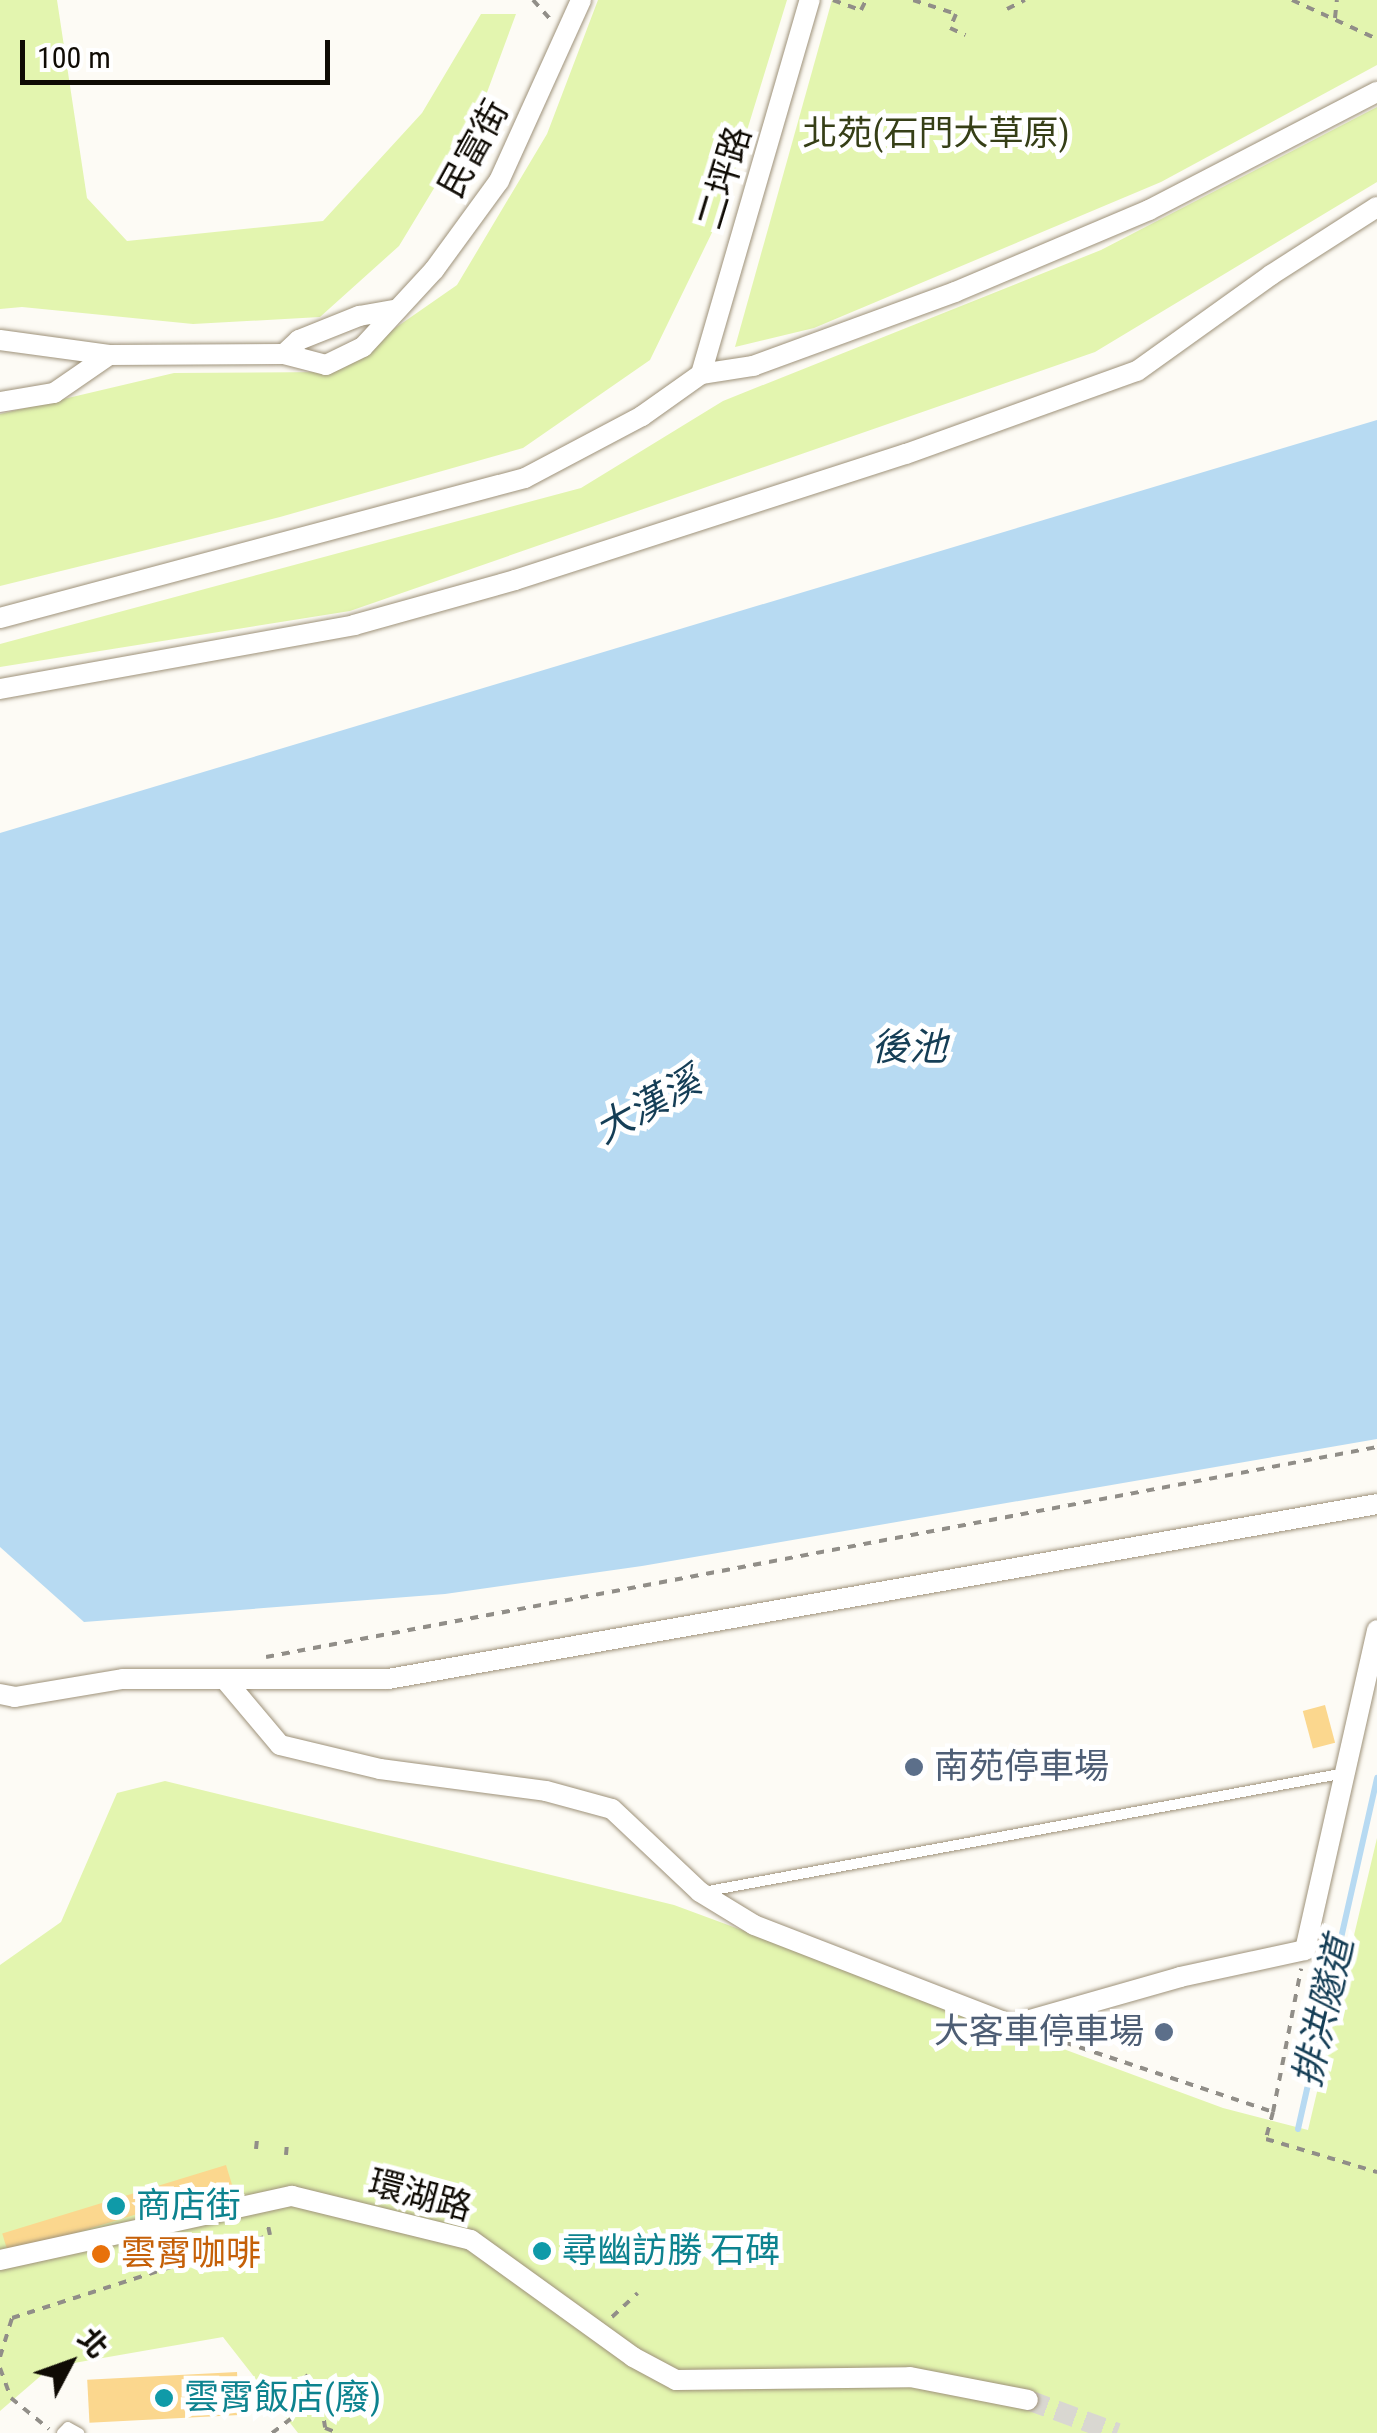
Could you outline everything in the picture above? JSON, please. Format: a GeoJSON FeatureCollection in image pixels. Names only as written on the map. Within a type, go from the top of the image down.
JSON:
{"type":"FeatureCollection","features":[{"type":"Feature","properties":{"kind":"street","name":"民富街"},"geometry":{"type":"LineString","coordinates":[[0,340],[109,355],[284,354],[326,365],[363,347],[434,270],[498,181],[581,0]]}},
{"type":"Feature","properties":{"kind":"street","name":"二坪路"},"geometry":{"type":"LineString","coordinates":[[701,374],[810,0]]}},
{"type":"Feature","properties":{"kind":"street"},"geometry":{"type":"LineString","coordinates":[[0,618],[525,478],[642,416],[701,374],[752,366],[955,292],[1149,210],[1377,92]]}},
{"type":"Feature","properties":{"kind":"street"},"geometry":{"type":"LineString","coordinates":[[0,690],[354,625],[515,580],[906,454],[1137,371],[1271,274],[1377,206]]}},
{"type":"Feature","properties":{"kind":"street"},"geometry":{"type":"LineString","coordinates":[[284,354],[299,340],[359,316],[394,310]]}},
{"type":"Feature","properties":{"kind":"street"},"geometry":{"type":"LineString","coordinates":[[0,402],[54,393],[109,355]]}},
{"type":"Feature","properties":{"kind":"street"},"geometry":{"type":"LineString","coordinates":[[0,1694],[15,1696],[123,1679],[388,1680],[1377,1504]]}},
{"type":"Feature","properties":{"kind":"street"},"geometry":{"type":"LineString","coordinates":[[227,1682],[280,1745],[380,1769],[546,1791],[612,1809],[700,1892],[754,1925],[1012,2025],[1180,1977],[1304,1950],[1377,1630]]}},
{"type":"Feature","properties":{"kind":"street","name":"環湖路"},"geometry":{"type":"LineString","coordinates":[[0,2260],[292,2196],[471,2240],[633,2356],[676,2380],[910,2377],[1028,2400]]}},
{"type":"Feature","properties":{"kind":"lane"},"geometry":{"type":"LineString","coordinates":[[700,1892],[1346,1773]]}},
{"type":"Feature","properties":{"kind":"lane"},"geometry":{"type":"LineString","coordinates":[[58,2433],[68,2426],[79,2433]]}},
{"type":"Feature","properties":{"kind":"path"},"geometry":{"type":"LineString","coordinates":[[833,0],[861,10],[866,0]]}},
{"type":"Feature","properties":{"kind":"path"},"geometry":{"type":"LineString","coordinates":[[914,0],[956,14],[950,28],[964,35]]}},
{"type":"Feature","properties":{"kind":"path"},"geometry":{"type":"LineString","coordinates":[[1007,8],[1025,0]]}},
{"type":"Feature","properties":{"kind":"path"},"geometry":{"type":"LineString","coordinates":[[1292,0],[1377,39]]}},
{"type":"Feature","properties":{"kind":"path"},"geometry":{"type":"LineString","coordinates":[[1336,18],[1337,0]]}},
{"type":"Feature","properties":{"kind":"path"},"geometry":{"type":"LineString","coordinates":[[255,1659],[1377,1447]]}},
{"type":"Feature","properties":{"kind":"path"},"geometry":{"type":"LineString","coordinates":[[1304,1950],[1266,2139],[1377,2172]]}},
{"type":"Feature","properties":{"kind":"path"},"geometry":{"type":"LineString","coordinates":[[1049,2037],[1273,2112]]}},
{"type":"Feature","properties":{"kind":"path"},"geometry":{"type":"LineString","coordinates":[[256,2150],[257,2139]]}},
{"type":"Feature","properties":{"kind":"path"},"geometry":{"type":"LineString","coordinates":[[286,2154],[287,2144]]}},
{"type":"Feature","properties":{"kind":"path"},"geometry":{"type":"LineString","coordinates":[[0,2358],[12,2318],[270,2236],[262,2202]]}},
{"type":"Feature","properties":{"kind":"path"},"geometry":{"type":"LineString","coordinates":[[600,2331],[638,2293]]}},
{"type":"Feature","properties":{"kind":"path"},"geometry":{"type":"LineString","coordinates":[[0,2368],[11,2398],[58,2433]]}},
{"type":"Feature","properties":{"kind":"path"},"geometry":{"type":"LineString","coordinates":[[272,2433],[293,2417],[299,2384],[305,2375],[319,2389],[325,2428],[338,2433]]}},
{"type":"Feature","properties":{"kind":"green space"},"geometry":{"type":"Polygon","coordinates":[[[0,0],[57,0],[87,198],[127,241],[323,221],[422,113],[481,14],[516,14],[479,114],[399,246],[320,317],[193,324],[22,307],[0,309],[0,0]]]}},
{"type":"Feature","properties":{"kind":"green space"},"geometry":{"type":"Polygon","coordinates":[[[598,0],[787,0],[722,212],[650,360],[523,448],[280,517],[0,586],[0,414],[174,373],[332,372],[457,285],[547,134],[598,0]]]}},
{"type":"Feature","properties":{"kind":"green space","name":"北苑(石門大草原)"},"geometry":{"type":"Polygon","coordinates":[[[832,0],[1377,0],[1377,65],[1161,182],[814,328],[735,347],[832,0]]]}},
{"type":"Feature","properties":{"kind":"green space"},"geometry":{"type":"Polygon","coordinates":[[[1377,107],[1377,182],[1095,352],[350,611],[0,667],[0,644],[581,488],[723,401],[1101,250],[1377,107]]]}},
{"type":"Feature","properties":{"kind":"green space"},"geometry":{"type":"Polygon","coordinates":[[[165,1781],[674,1905],[1223,2108],[1308,2130],[1377,1838],[1377,2433],[298,2433],[223,2337],[51,2367],[0,2411],[0,1965],[61,1922],[117,1793],[165,1781]]]}},
{"type":"Feature","properties":{"kind":"water","name":"後池"},"geometry":{"type":"Polygon","coordinates":[[[1377,420],[1377,1439],[642,1566],[445,1594],[84,1622],[0,1547],[0,833],[1377,420]]]}},
{"type":"Feature","properties":{"kind":"building"},"geometry":{"type":"Polygon","coordinates":[[[1325,1705],[1335,1743],[1313,1749],[1303,1711],[1325,1705]]]}},
{"type":"Feature","properties":{"kind":"building","name":"商店街"},"geometry":{"type":"Polygon","coordinates":[[[226,2165],[232,2185],[8,2253],[2,2233],[226,2165]]]}},
{"type":"Feature","properties":{"kind":"building","name":"雲霄飯店(廢)"},"geometry":{"type":"Polygon","coordinates":[[[237,2372],[239,2415],[89,2423],[87,2380],[237,2372]]]}},
{"type":"Feature","properties":{"kind":"waterway","name":"排洪隧道"},"geometry":{"type":"LineString","coordinates":[[1298,2129],[1377,1778]]}},
{"type":"Feature","properties":{"kind":"tunnel"},"geometry":{"type":"LineString","coordinates":[[1028,2400],[1117,2433]]}},
{"type":"Feature","properties":{"kind":"place","name":"南苑停車場"},"geometry":{"type":"Point","coordinates":[914,1767]}},
{"type":"Feature","properties":{"kind":"place","name":"大客車停車場"},"geometry":{"type":"Point","coordinates":[1164,2032]}},
{"type":"Feature","properties":{"kind":"place","name":"商店街"},"geometry":{"type":"Point","coordinates":[116,2206]}},
{"type":"Feature","properties":{"kind":"place","name":"尋幽訪勝 石碑"},"geometry":{"type":"Point","coordinates":[542,2251]}},
{"type":"Feature","properties":{"kind":"place","name":"雲霄咖啡"},"geometry":{"type":"Point","coordinates":[101,2254]}},
{"type":"Feature","properties":{"kind":"place","name":"雲霄飯店(廢)"},"geometry":{"type":"Point","coordinates":[164,2398]}},
{"type":"Feature","properties":{"kind":"water label","name":"大漢溪"},"geometry":{"type":"Point","coordinates":[648,1106]}}]}
